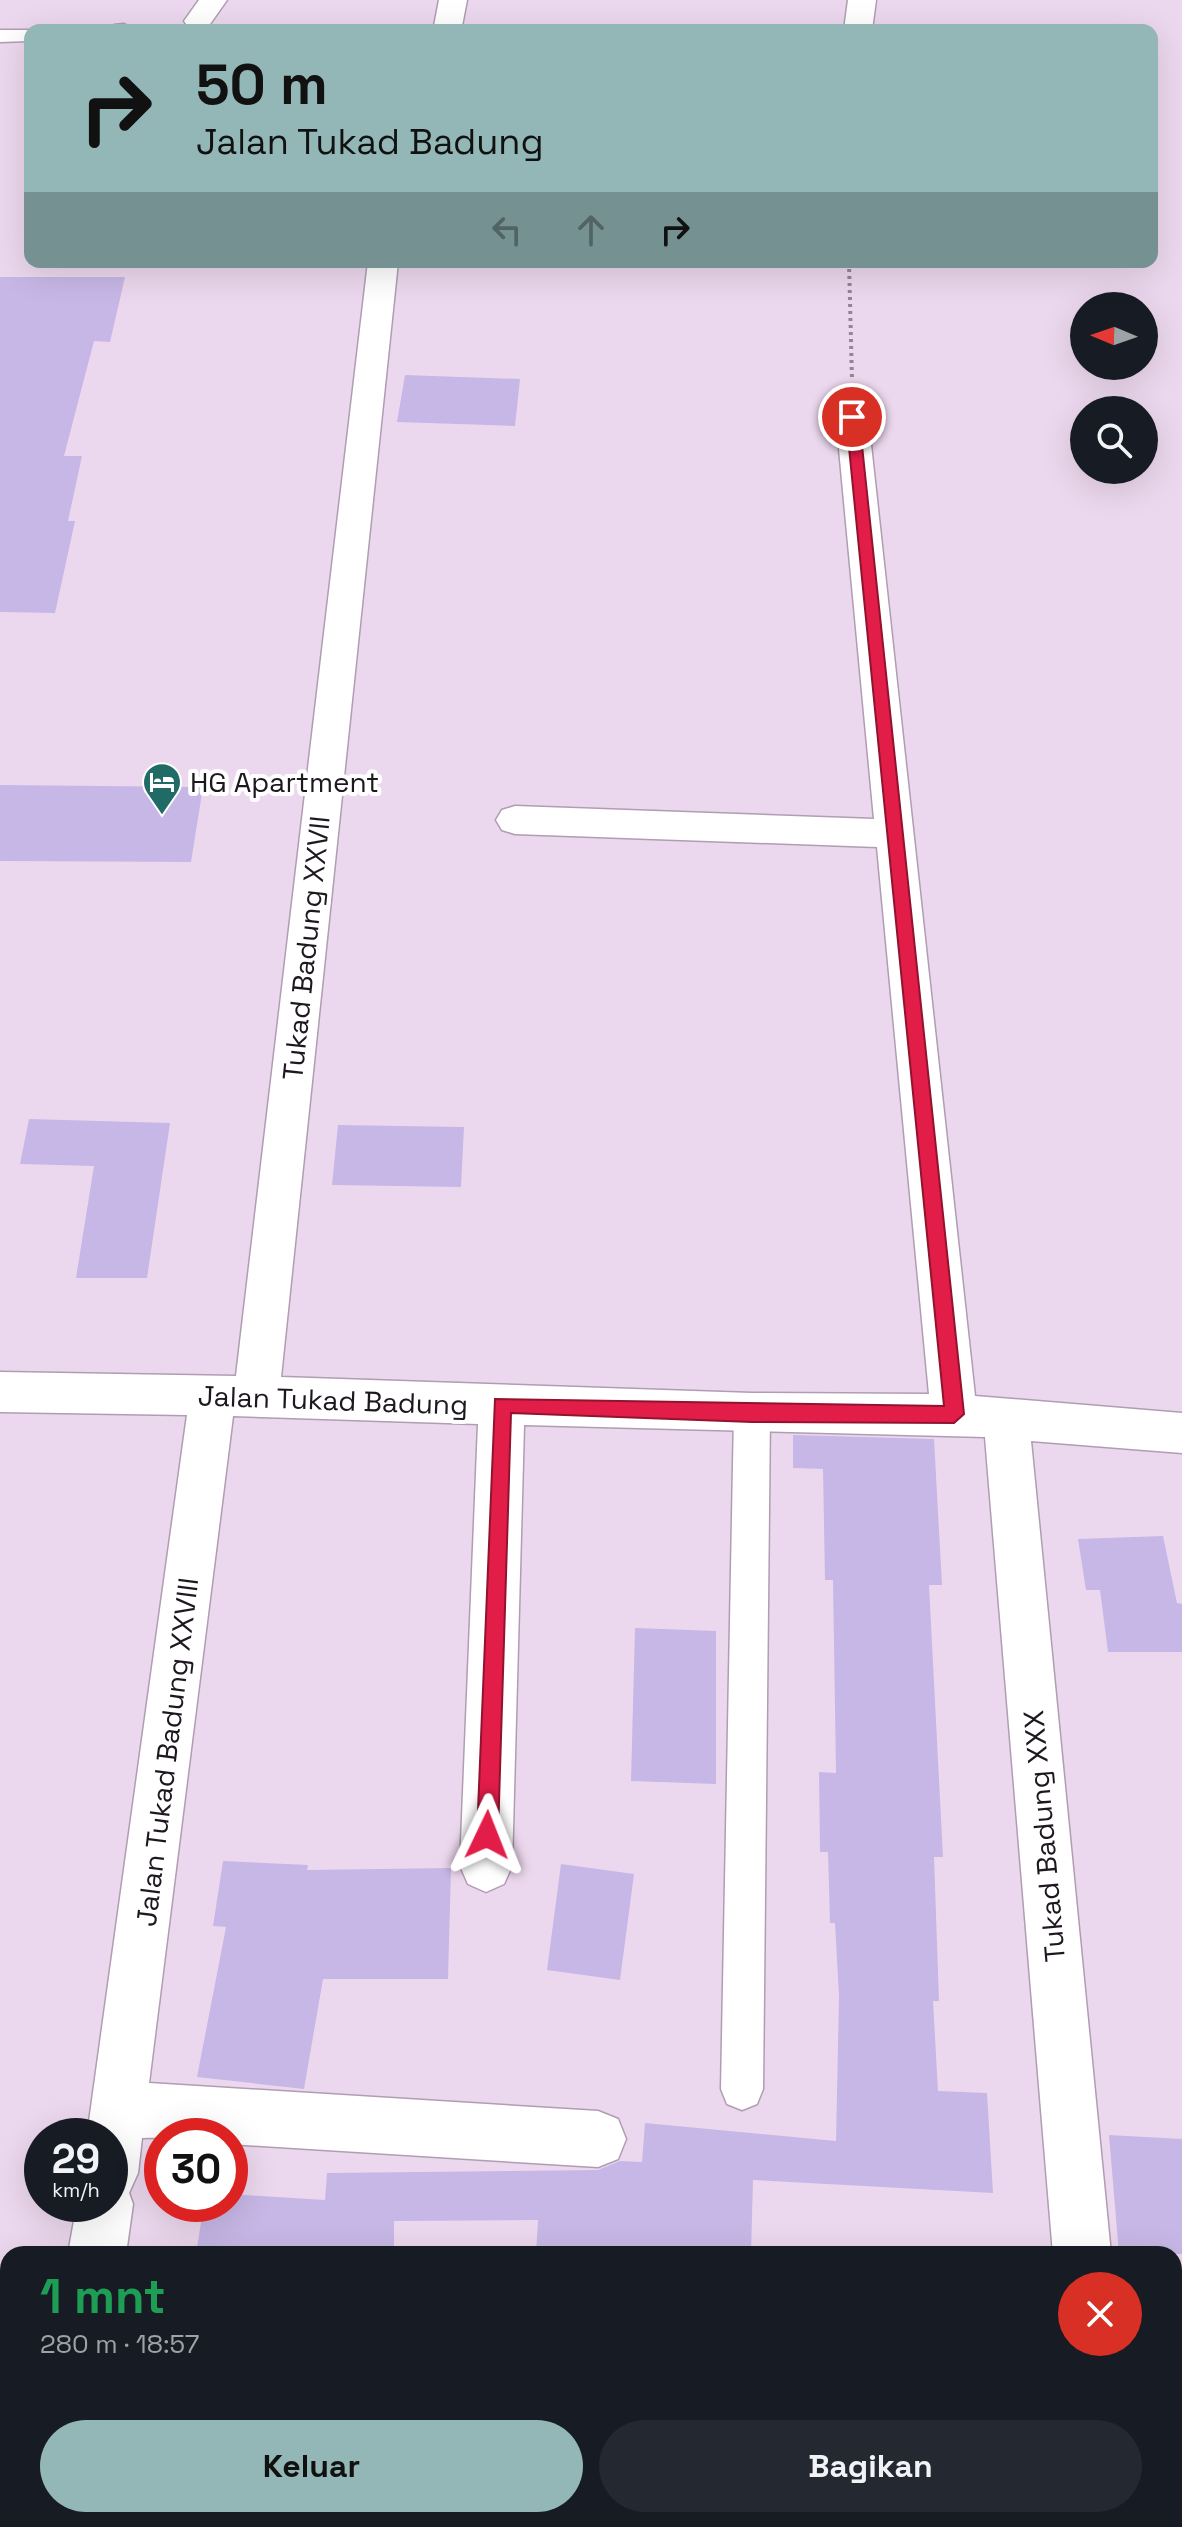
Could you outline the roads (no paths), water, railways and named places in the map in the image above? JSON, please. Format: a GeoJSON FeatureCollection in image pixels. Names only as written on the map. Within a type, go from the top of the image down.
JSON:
{"type":"FeatureCollection","features":[{"type":"Feature","properties":{"kind":"street"},"geometry":{"type":"LineString","coordinates":[[448,24],[453,0]]}},
{"type":"Feature","properties":{"kind":"street"},"geometry":{"type":"LineString","coordinates":[[859,24],[862,0]]}},
{"type":"Feature","properties":{"kind":"street","name":"Tukad Badung XXVII"},"geometry":{"type":"LineString","coordinates":[[234,1396],[382,268]]}},
{"type":"Feature","properties":{"kind":"street"},"geometry":{"type":"LineString","coordinates":[[852,417],[954,1414]]}},
{"type":"Feature","properties":{"kind":"street"},"geometry":{"type":"LineString","coordinates":[[515,820],[869,834],[894,831]]}},
{"type":"Feature","properties":{"kind":"street","name":"Jalan Tukad Badung"},"geometry":{"type":"LineString","coordinates":[[0,1392],[234,1396],[752,1413],[954,1414],[1182,1433]]}},
{"type":"Feature","properties":{"kind":"street","name":"Jalan Tukad Badung XXVIII"},"geometry":{"type":"LineString","coordinates":[[119,2118],[234,1396]]}},
{"type":"Feature","properties":{"kind":"street"},"geometry":{"type":"LineString","coordinates":[[486,1866],[502,1405]]}},
{"type":"Feature","properties":{"kind":"street","name":"Tukad Badung XXX"},"geometry":{"type":"LineString","coordinates":[[1006,1418],[1081,2246]]}},
{"type":"Feature","properties":{"kind":"street"},"geometry":{"type":"LineString","coordinates":[[120,2109],[598,2139]]}},
{"type":"Feature","properties":{"kind":"street"},"geometry":{"type":"LineString","coordinates":[[98,2246],[102,2222]]}},
{"type":"Feature","properties":{"kind":"lane"},"geometry":{"type":"LineString","coordinates":[[0,36],[24,35]]}},
{"type":"Feature","properties":{"kind":"lane"},"geometry":{"type":"LineString","coordinates":[[742,2089],[752,1413]]}},
{"type":"Feature","properties":{"kind":"place","name":"HG Apartment"},"geometry":{"type":"Point","coordinates":[162,816]}}]}
